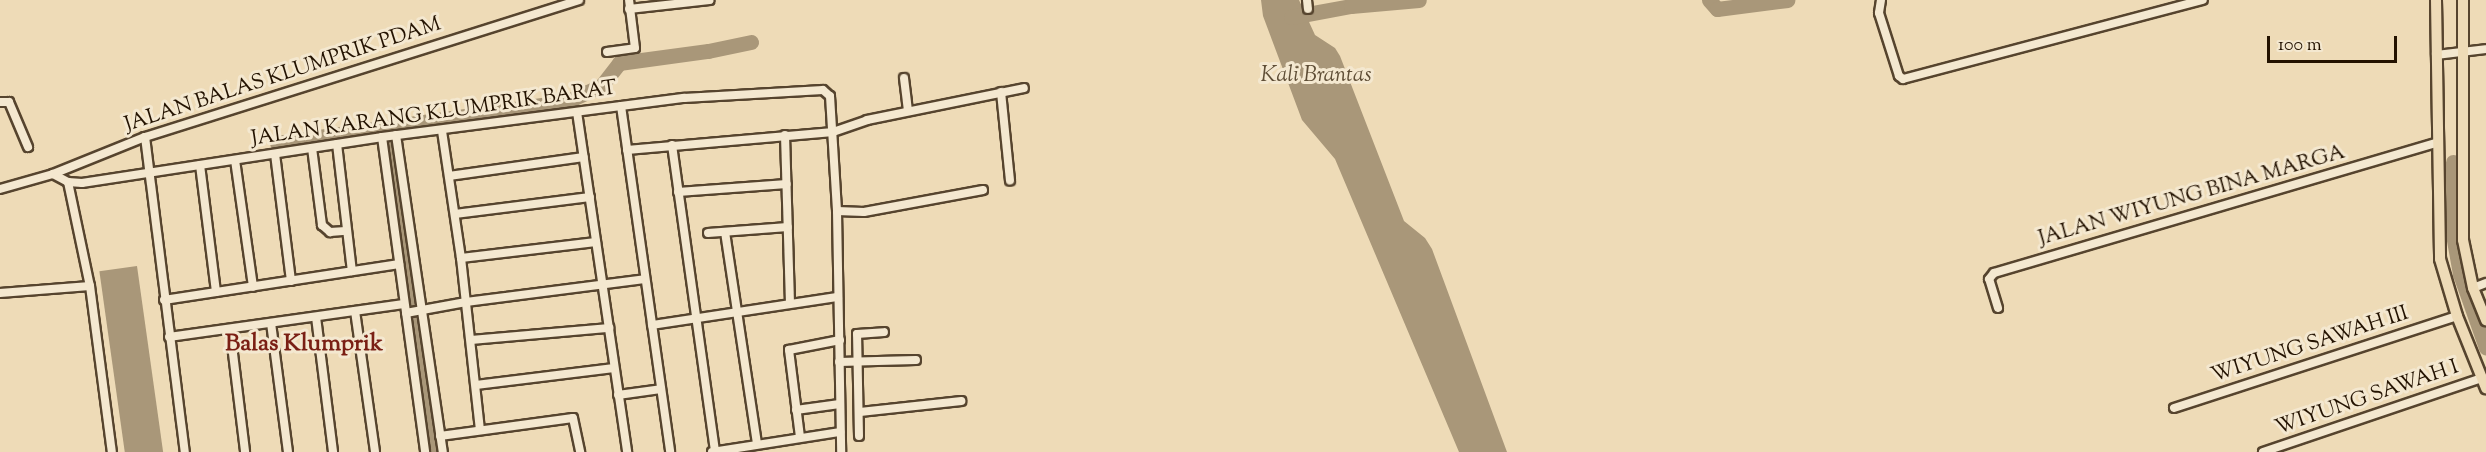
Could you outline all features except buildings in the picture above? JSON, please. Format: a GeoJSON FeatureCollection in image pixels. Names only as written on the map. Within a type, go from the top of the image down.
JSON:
{"type":"FeatureCollection","features":[{"type":"Feature","properties":{"kind":"main road"},"geometry":{"type":"LineString","coordinates":[[2436,0],[2440,54],[2438,142],[2440,259],[2457,316],[2484,383]]}},
{"type":"Feature","properties":{"kind":"main road"},"geometry":{"type":"LineString","coordinates":[[2463,0],[2460,53],[2463,240],[2473,288],[2486,320]]}},
{"type":"Feature","properties":{"kind":"street","name":"JALAN BALAS KLUMPRIK PDAM"},"geometry":{"type":"LineString","coordinates":[[0,189],[52,174],[145,137],[579,0]]}},
{"type":"Feature","properties":{"kind":"street"},"geometry":{"type":"LineString","coordinates":[[607,52],[635,48],[629,4],[710,0]]}},
{"type":"Feature","properties":{"kind":"street"},"geometry":{"type":"LineString","coordinates":[[1881,0],[1879,13],[1899,76],[1903,79],[2203,0]]}},
{"type":"Feature","properties":{"kind":"street"},"geometry":{"type":"LineString","coordinates":[[2440,54],[2486,49]]}},
{"type":"Feature","properties":{"kind":"street"},"geometry":{"type":"LineString","coordinates":[[904,78],[908,111]]}},
{"type":"Feature","properties":{"kind":"street"},"geometry":{"type":"LineString","coordinates":[[627,150],[833,132],[908,111],[1024,88]]}},
{"type":"Feature","properties":{"kind":"street","name":"JALAN KARANG KLUMPRIK BARAT"},"geometry":{"type":"LineString","coordinates":[[52,174],[68,182],[82,183],[147,170],[200,165],[389,136],[442,131],[684,98],[823,90],[830,96],[833,132]]}},
{"type":"Feature","properties":{"kind":"street"},"geometry":{"type":"LineString","coordinates":[[1000,92],[1010,181]]}},
{"type":"Feature","properties":{"kind":"street"},"geometry":{"type":"LineString","coordinates":[[0,102],[10,103],[28,147]]}},
{"type":"Feature","properties":{"kind":"street"},"geometry":{"type":"LineString","coordinates":[[621,106],[670,452]]}},
{"type":"Feature","properties":{"kind":"street"},"geometry":{"type":"LineString","coordinates":[[577,112],[627,452]]}},
{"type":"Feature","properties":{"kind":"street"},"geometry":{"type":"LineString","coordinates":[[442,131],[461,258],[480,430]]}},
{"type":"Feature","properties":{"kind":"street"},"geometry":{"type":"LineString","coordinates":[[833,132],[840,211],[838,297],[840,340],[849,362],[860,412],[859,436]]}},
{"type":"Feature","properties":{"kind":"street"},"geometry":{"type":"LineString","coordinates":[[785,135],[790,302]]}},
{"type":"Feature","properties":{"kind":"street"},"geometry":{"type":"LineString","coordinates":[[389,136],[399,264],[443,452]]}},
{"type":"Feature","properties":{"kind":"street"},"geometry":{"type":"LineString","coordinates":[[389,136],[411,310],[425,452]]}},
{"type":"Feature","properties":{"kind":"street"},"geometry":{"type":"LineString","coordinates":[[145,137],[147,170],[184,452]]}},
{"type":"Feature","properties":{"kind":"street","name":"JALAN WIYUNG BINA MARGA"},"geometry":{"type":"LineString","coordinates":[[1998,308],[1989,279],[1994,273],[2438,142]]}},
{"type":"Feature","properties":{"kind":"street"},"geometry":{"type":"LineString","coordinates":[[337,144],[352,271]]}},
{"type":"Feature","properties":{"kind":"street"},"geometry":{"type":"LineString","coordinates":[[672,146],[713,452],[840,432]]}},
{"type":"Feature","properties":{"kind":"street"},"geometry":{"type":"LineString","coordinates":[[312,148],[322,225],[330,232],[346,231]]}},
{"type":"Feature","properties":{"kind":"street"},"geometry":{"type":"LineString","coordinates":[[275,154],[291,281]]}},
{"type":"Feature","properties":{"kind":"street"},"geometry":{"type":"LineString","coordinates":[[449,176],[584,157]]}},
{"type":"Feature","properties":{"kind":"street"},"geometry":{"type":"LineString","coordinates":[[235,160],[253,287]]}},
{"type":"Feature","properties":{"kind":"street"},"geometry":{"type":"LineString","coordinates":[[200,165],[216,292]]}},
{"type":"Feature","properties":{"kind":"street"},"geometry":{"type":"LineString","coordinates":[[68,182],[88,286],[112,452]]}},
{"type":"Feature","properties":{"kind":"street"},"geometry":{"type":"LineString","coordinates":[[678,192],[787,184]]}},
{"type":"Feature","properties":{"kind":"street"},"geometry":{"type":"LineString","coordinates":[[840,211],[855,212],[983,190]]}},
{"type":"Feature","properties":{"kind":"street"},"geometry":{"type":"LineString","coordinates":[[455,214],[590,197]]}},
{"type":"Feature","properties":{"kind":"street"},"geometry":{"type":"LineString","coordinates":[[708,233],[788,227]]}},
{"type":"Feature","properties":{"kind":"street"},"geometry":{"type":"LineString","coordinates":[[725,232],[757,444]]}},
{"type":"Feature","properties":{"kind":"street"},"geometry":{"type":"LineString","coordinates":[[461,258],[596,242]]}},
{"type":"Feature","properties":{"kind":"street"},"geometry":{"type":"LineString","coordinates":[[164,300],[399,264]]}},
{"type":"Feature","properties":{"kind":"street"},"geometry":{"type":"LineString","coordinates":[[169,338],[355,311],[411,310],[645,279]]}},
{"type":"Feature","properties":{"kind":"street"},"geometry":{"type":"LineString","coordinates":[[2473,288],[2486,283]]}},
{"type":"Feature","properties":{"kind":"street"},"geometry":{"type":"LineString","coordinates":[[0,293],[88,286]]}},
{"type":"Feature","properties":{"kind":"street"},"geometry":{"type":"LineString","coordinates":[[652,325],[696,319],[736,310],[838,297]]}},
{"type":"Feature","properties":{"kind":"street"},"geometry":{"type":"LineString","coordinates":[[355,311],[375,452]]}},
{"type":"Feature","properties":{"kind":"street","name":"WIYUNG SAWAH III"},"geometry":{"type":"LineString","coordinates":[[2174,408],[2457,316]]}},
{"type":"Feature","properties":{"kind":"street"},"geometry":{"type":"LineString","coordinates":[[316,317],[333,452]]}},
{"type":"Feature","properties":{"kind":"street"},"geometry":{"type":"LineString","coordinates":[[271,323],[288,452]]}},
{"type":"Feature","properties":{"kind":"street"},"geometry":{"type":"LineString","coordinates":[[471,340],[609,328]]}},
{"type":"Feature","properties":{"kind":"street"},"geometry":{"type":"LineString","coordinates":[[230,329],[245,452]]}},
{"type":"Feature","properties":{"kind":"street"},"geometry":{"type":"LineString","coordinates":[[841,452],[840,404],[857,333],[884,332]]}},
{"type":"Feature","properties":{"kind":"street"},"geometry":{"type":"LineString","coordinates":[[800,437],[789,350],[840,340]]}},
{"type":"Feature","properties":{"kind":"street"},"geometry":{"type":"LineString","coordinates":[[849,362],[916,360]]}},
{"type":"Feature","properties":{"kind":"street"},"geometry":{"type":"LineString","coordinates":[[476,385],[614,368]]}},
{"type":"Feature","properties":{"kind":"street","name":"WIYUNG SAWAH I"},"geometry":{"type":"LineString","coordinates":[[2263,452],[2484,383]]}},
{"type":"Feature","properties":{"kind":"street"},"geometry":{"type":"LineString","coordinates":[[618,395],[661,389]]}},
{"type":"Feature","properties":{"kind":"street"},"geometry":{"type":"LineString","coordinates":[[860,412],[961,401]]}},
{"type":"Feature","properties":{"kind":"street"},"geometry":{"type":"LineString","coordinates":[[796,410],[840,404]]}},
{"type":"Feature","properties":{"kind":"street"},"geometry":{"type":"LineString","coordinates":[[440,436],[573,418],[580,452]]}},
{"type":"Feature","properties":{"kind":"water","name":"Kali Brantas"},"geometry":{"type":"Polygon","coordinates":[[[1261,0],[1299,0],[1315,35],[1335,48],[1340,56],[1404,221],[1425,238],[1432,249],[1507,452],[1459,452],[1335,159],[1302,120],[1263,16],[1261,0]]]}},
{"type":"Feature","properties":{"kind":"water"},"geometry":{"type":"Polygon","coordinates":[[[137,266],[163,452],[125,452],[99,271],[137,266]]]}},
{"type":"Feature","properties":{"kind":"waterway"},"geometry":{"type":"LineString","coordinates":[[1291,17],[1351,6],[1419,0]]}},
{"type":"Feature","properties":{"kind":"waterway"},"geometry":{"type":"LineString","coordinates":[[1709,0],[1717,9],[1787,0]]}},
{"type":"Feature","properties":{"kind":"waterway"},"geometry":{"type":"LineString","coordinates":[[277,143],[568,101],[602,85],[619,63],[708,51],[751,42]]}},
{"type":"Feature","properties":{"kind":"waterway"},"geometry":{"type":"LineString","coordinates":[[388,129],[437,452]]}},
{"type":"Feature","properties":{"kind":"waterway"},"geometry":{"type":"LineString","coordinates":[[2453,162],[2452,229],[2460,274],[2486,348]]}},
{"type":"Feature","properties":{"kind":"district","name":"Balas Klumprik"},"geometry":{"type":"Point","coordinates":[304,345]}}]}
